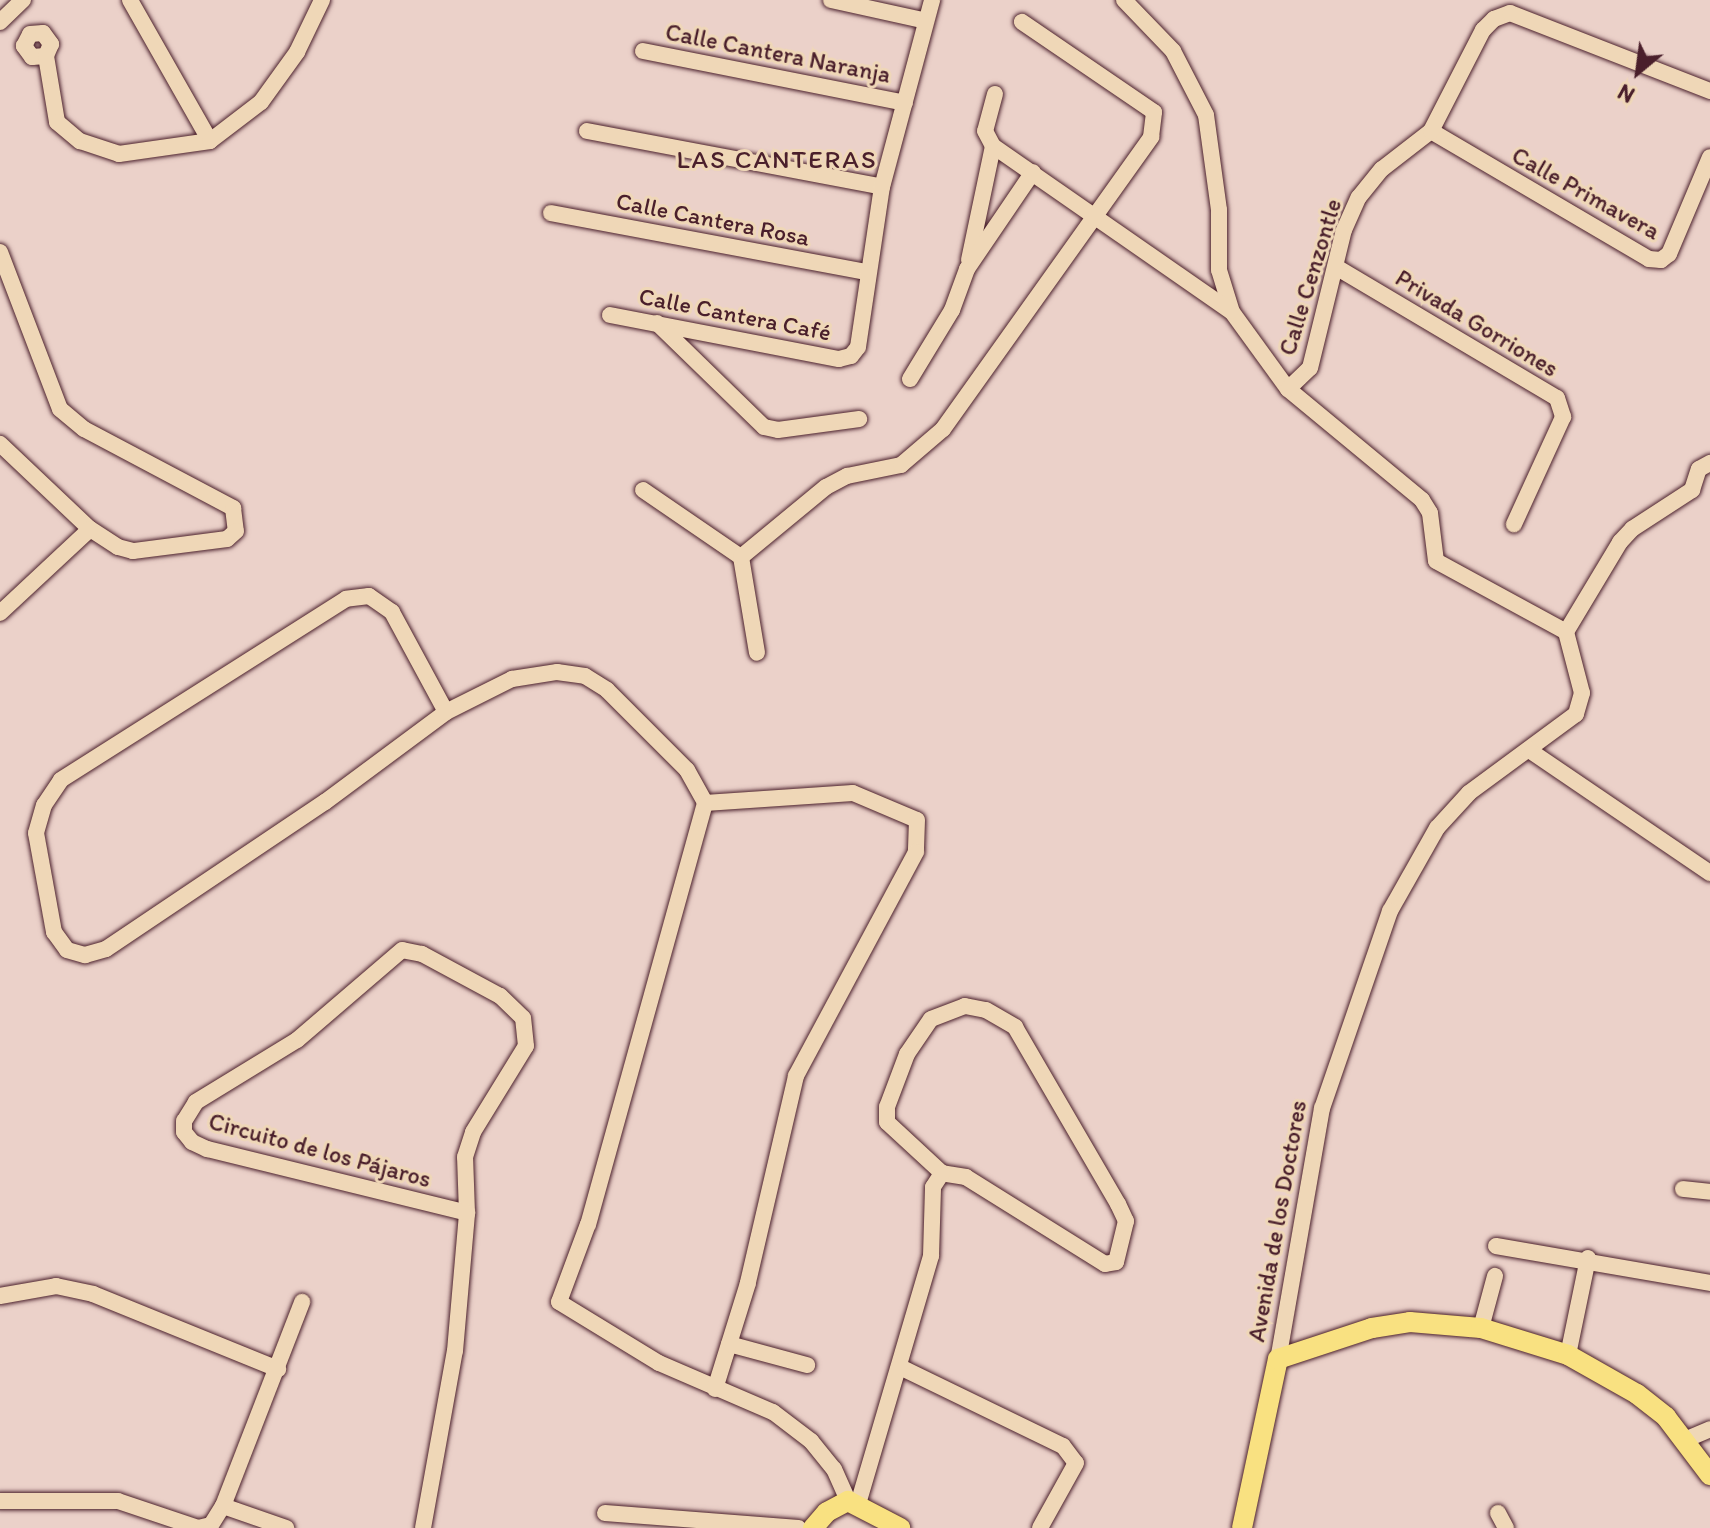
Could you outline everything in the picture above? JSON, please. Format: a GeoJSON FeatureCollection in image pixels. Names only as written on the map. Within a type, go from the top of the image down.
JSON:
{"type":"FeatureCollection","features":[{"type":"Feature","properties":{"kind":"main road"},"geometry":{"type":"LineString","coordinates":[[1278,1359],[1372,1328],[1410,1322],[1481,1328],[1568,1355],[1637,1394],[1687,1439],[1710,1475]]}},
{"type":"Feature","properties":{"kind":"main road","name":"Avenida de los Doctores"},"geometry":{"type":"LineString","coordinates":[[1242,1528],[1278,1359]]}},
{"type":"Feature","properties":{"kind":"main road"},"geometry":{"type":"LineString","coordinates":[[813,1528],[827,1512],[853,1503],[900,1528]]}},
{"type":"Feature","properties":{"kind":"street"},"geometry":{"type":"LineString","coordinates":[[0,22],[23,0]]}},
{"type":"Feature","properties":{"kind":"street"},"geometry":{"type":"LineString","coordinates":[[130,0],[210,141]]}},
{"type":"Feature","properties":{"kind":"street"},"geometry":{"type":"LineString","coordinates":[[46,56],[57,122],[80,141],[119,154],[210,141],[261,102],[297,52],[322,0]]}},
{"type":"Feature","properties":{"kind":"street"},"geometry":{"type":"LineString","coordinates":[[831,0],[922,20]]}},
{"type":"Feature","properties":{"kind":"street"},"geometry":{"type":"LineString","coordinates":[[866,272],[882,187],[905,103],[922,20],[932,0]]}},
{"type":"Feature","properties":{"kind":"street"},"geometry":{"type":"LineString","coordinates":[[1124,0],[1173,51],[1206,115],[1219,210],[1219,270],[1232,312],[1288,389],[1422,500],[1430,513],[1436,561],[1448,571],[1566,632],[1620,542],[1692,490],[1699,469],[1710,463]]}},
{"type":"Feature","properties":{"kind":"street","name":"Calle Cenzontle"},"geometry":{"type":"LineString","coordinates":[[1288,389],[1310,368],[1336,267],[1359,197],[1382,169],[1431,131],[1483,30],[1513,6],[1710,91]]}},
{"type":"Feature","properties":{"kind":"street"},"geometry":{"type":"LineString","coordinates":[[741,557],[826,487],[847,476],[901,465],[920,452],[943,429],[1151,137],[1154,112],[1022,22]]}},
{"type":"Feature","properties":{"kind":"street","name":"Calle Cantera Naranja"},"geometry":{"type":"LineString","coordinates":[[643,51],[905,103]]}},
{"type":"Feature","properties":{"kind":"street"},"geometry":{"type":"LineString","coordinates":[[995,94],[985,131],[993,146],[1232,312]]}},
{"type":"Feature","properties":{"kind":"street"},"geometry":{"type":"LineString","coordinates":[[587,131],[882,187]]}},
{"type":"Feature","properties":{"kind":"street","name":"Calle Primavera"},"geometry":{"type":"LineString","coordinates":[[1431,131],[1649,259],[1661,260],[1710,157]]}},
{"type":"Feature","properties":{"kind":"street"},"geometry":{"type":"LineString","coordinates":[[910,379],[952,310],[967,269],[993,146]]}},
{"type":"Feature","properties":{"kind":"street"},"geometry":{"type":"LineString","coordinates":[[967,269],[1033,172]]}},
{"type":"Feature","properties":{"kind":"street","name":"Calle Cantera Rosa"},"geometry":{"type":"LineString","coordinates":[[551,213],[866,272]]}},
{"type":"Feature","properties":{"kind":"street"},"geometry":{"type":"LineString","coordinates":[[0,252],[60,409],[84,429],[233,508],[238,522],[227,539],[133,551],[90,529],[0,444]]}},
{"type":"Feature","properties":{"kind":"street","name":"Privada Gorriones"},"geometry":{"type":"LineString","coordinates":[[1336,267],[1557,398],[1563,417],[1514,524]]}},
{"type":"Feature","properties":{"kind":"street","name":"Calle Cantera Café"},"geometry":{"type":"LineString","coordinates":[[610,315],[839,359],[851,356],[858,347],[866,272]]}},
{"type":"Feature","properties":{"kind":"street"},"geometry":{"type":"LineString","coordinates":[[657,323],[764,427],[778,430],[859,419]]}},
{"type":"Feature","properties":{"kind":"street"},"geometry":{"type":"LineString","coordinates":[[643,490],[741,557],[757,653]]}},
{"type":"Feature","properties":{"kind":"street"},"geometry":{"type":"LineString","coordinates":[[0,613],[90,529]]}},
{"type":"Feature","properties":{"kind":"street"},"geometry":{"type":"LineString","coordinates":[[446,712],[392,612],[369,596],[346,599],[61,780],[44,805],[36,833],[54,932],[67,950],[85,955],[106,949],[313,811],[446,712],[531,673],[585,676],[607,690],[687,770],[705,803],[592,1210],[559,1302],[659,1363],[773,1412],[811,1441],[834,1469],[853,1503]]}},
{"type":"Feature","properties":{"kind":"street","name":"Avenida de los Doctores"},"geometry":{"type":"LineString","coordinates":[[1278,1359],[1322,1108],[1390,911],[1437,828],[1469,793],[1576,714],[1582,693],[1566,632]]}},
{"type":"Feature","properties":{"kind":"street"},"geometry":{"type":"LineString","coordinates":[[1529,750],[1710,873]]}},
{"type":"Feature","properties":{"kind":"street"},"geometry":{"type":"LineString","coordinates":[[705,803],[853,793],[917,820],[916,852],[796,1076],[715,1389]]}},
{"type":"Feature","properties":{"kind":"street","name":"Circuito de los Pájaros"},"geometry":{"type":"LineString","coordinates":[[423,1528],[455,1351],[467,1213],[463,1186],[473,1132],[517,1066],[527,1033],[523,1018],[500,996],[422,954],[402,950],[390,956],[297,1040],[196,1102],[184,1121],[184,1132],[192,1142],[207,1149],[467,1213]]}},
{"type":"Feature","properties":{"kind":"street"},"geometry":{"type":"LineString","coordinates":[[965,1006],[986,1010],[1015,1027],[1118,1204],[1126,1221],[1124,1244],[1116,1262],[1105,1264],[966,1177],[942,1173],[895,1135],[887,1122],[887,1107],[907,1054],[931,1019],[965,1006]]}},
{"type":"Feature","properties":{"kind":"street"},"geometry":{"type":"LineString","coordinates":[[853,1503],[900,1367],[931,1256],[933,1187],[942,1173]]}},
{"type":"Feature","properties":{"kind":"street"},"geometry":{"type":"LineString","coordinates":[[1683,1189],[1710,1192]]}},
{"type":"Feature","properties":{"kind":"street"},"geometry":{"type":"LineString","coordinates":[[1496,1246],[1588,1258],[1710,1283]]}},
{"type":"Feature","properties":{"kind":"street"},"geometry":{"type":"LineString","coordinates":[[1568,1355],[1588,1258]]}},
{"type":"Feature","properties":{"kind":"street"},"geometry":{"type":"LineString","coordinates":[[1481,1328],[1495,1276]]}},
{"type":"Feature","properties":{"kind":"street"},"geometry":{"type":"LineString","coordinates":[[0,1296],[56,1286],[93,1294],[278,1369]]}},
{"type":"Feature","properties":{"kind":"street"},"geometry":{"type":"LineString","coordinates":[[0,1501],[118,1501],[198,1528],[211,1525],[223,1506],[302,1302]]}},
{"type":"Feature","properties":{"kind":"street"},"geometry":{"type":"LineString","coordinates":[[729,1344],[807,1365]]}},
{"type":"Feature","properties":{"kind":"street"},"geometry":{"type":"LineString","coordinates":[[900,1367],[1063,1446],[1076,1463],[1068,1485],[1040,1528]]}},
{"type":"Feature","properties":{"kind":"street"},"geometry":{"type":"LineString","coordinates":[[1687,1439],[1710,1429]]}},
{"type":"Feature","properties":{"kind":"street"},"geometry":{"type":"LineString","coordinates":[[223,1506],[286,1528]]}},
{"type":"Feature","properties":{"kind":"street"},"geometry":{"type":"LineString","coordinates":[[605,1513],[798,1528]]}},
{"type":"Feature","properties":{"kind":"district","name":"LAS CANTERAS"},"geometry":{"type":"Point","coordinates":[777,160]}}]}
